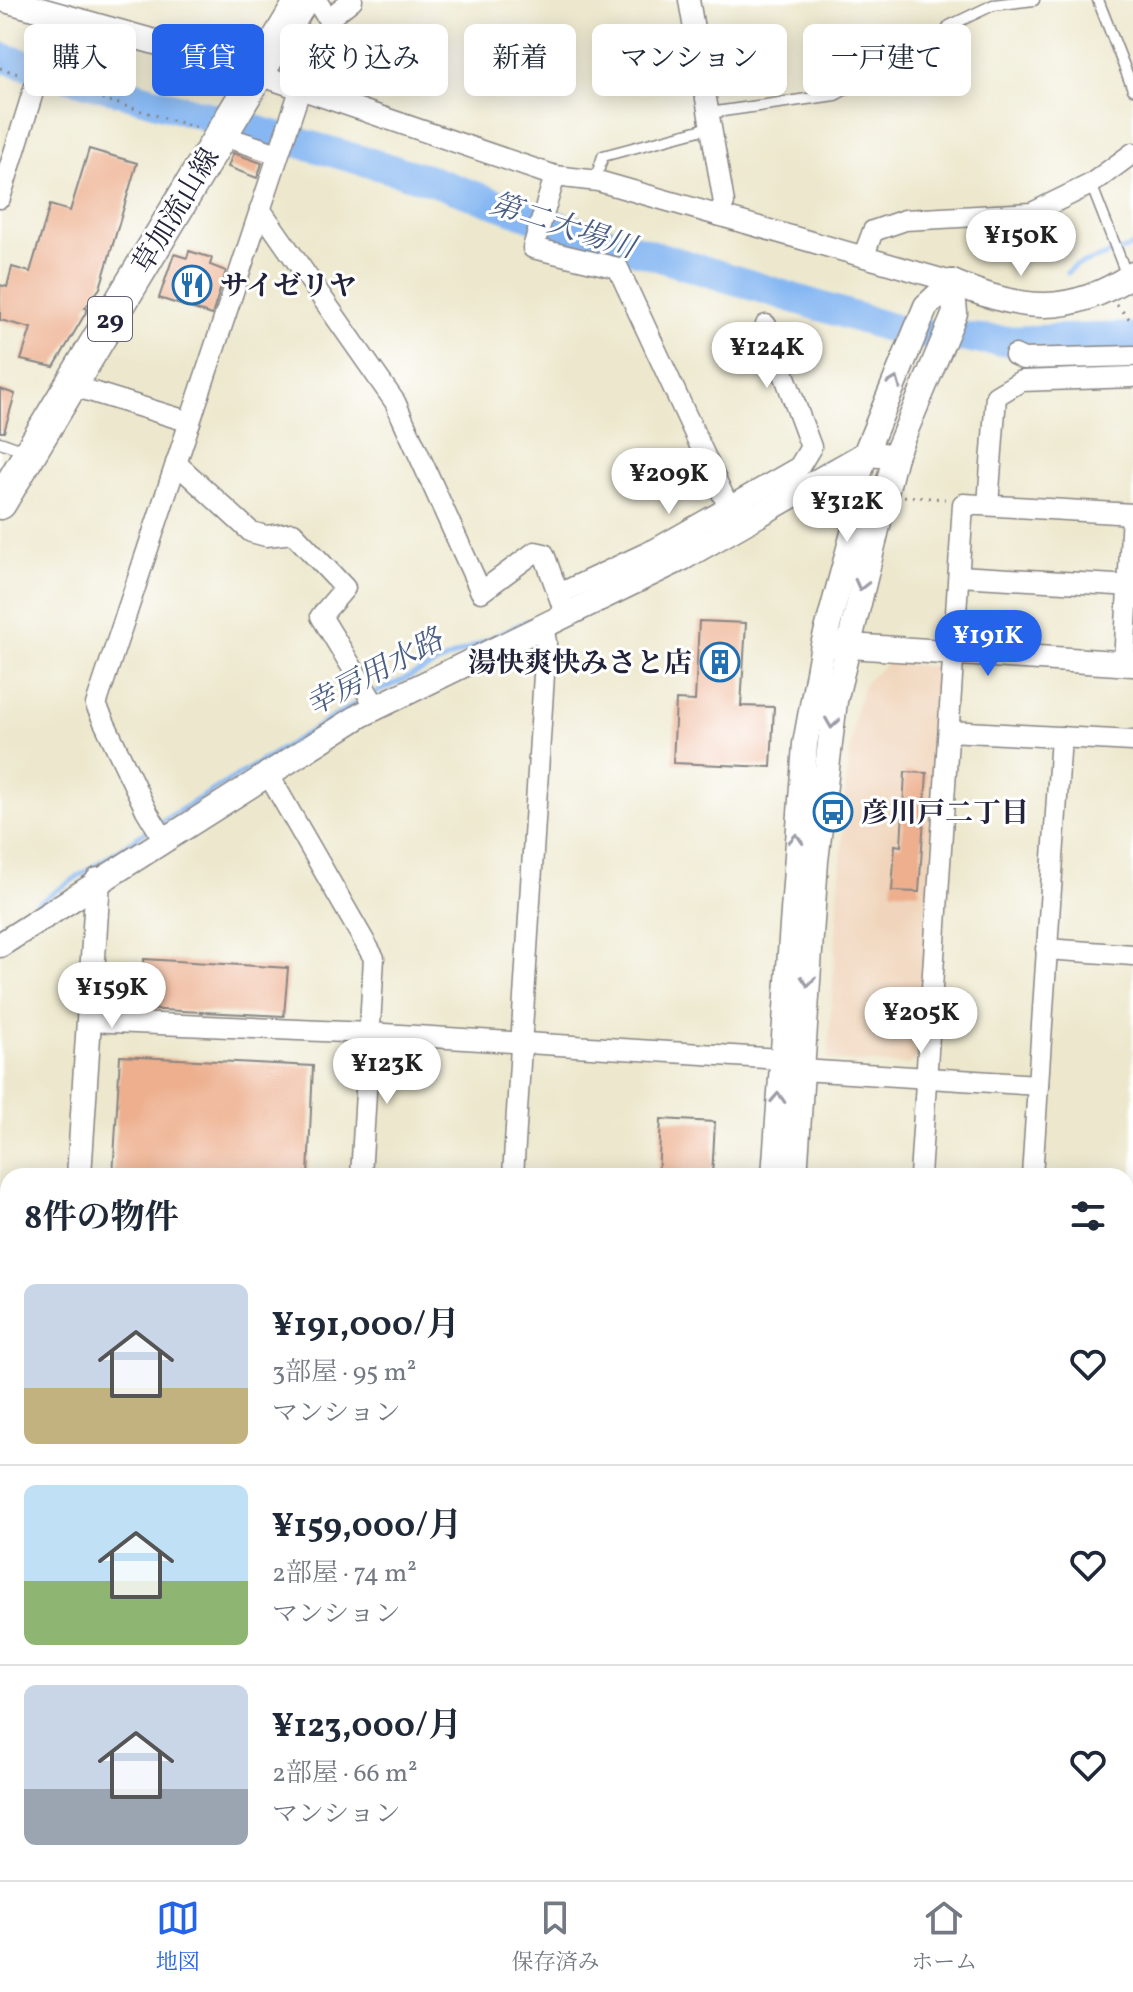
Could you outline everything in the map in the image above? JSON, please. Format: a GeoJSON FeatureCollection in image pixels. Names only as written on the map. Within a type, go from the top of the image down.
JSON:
{"type":"FeatureCollection","features":[{"type":"Feature","properties":{"kind":"main road","name":"草加流山線"},"geometry":{"type":"LineString","coordinates":[[264,62],[302,0]]}},
{"type":"Feature","properties":{"kind":"main road","name":"草加流山線"},"geometry":{"type":"LineString","coordinates":[[0,503],[15,447],[70,385],[243,96]]}},
{"type":"Feature","properties":{"kind":"street"},"geometry":{"type":"LineString","coordinates":[[5,0],[152,41]]}},
{"type":"Feature","properties":{"kind":"street"},"geometry":{"type":"LineString","coordinates":[[316,0],[328,19],[352,0]]}},
{"type":"Feature","properties":{"kind":"street"},"geometry":{"type":"LineString","coordinates":[[689,0],[724,203],[718,215]]}},
{"type":"Feature","properties":{"kind":"street"},"geometry":{"type":"LineString","coordinates":[[0,198],[31,96]]}},
{"type":"Feature","properties":{"kind":"street"},"geometry":{"type":"LineString","coordinates":[[158,829],[96,705],[298,96]]}},
{"type":"Feature","properties":{"kind":"street"},"geometry":{"type":"LineString","coordinates":[[316,96],[553,184],[595,181],[864,255],[1020,302],[1058,306],[1107,292],[1127,271]]}},
{"type":"Feature","properties":{"kind":"street"},"geometry":{"type":"LineString","coordinates":[[220,135],[278,154]]}},
{"type":"Feature","properties":{"kind":"street"},"geometry":{"type":"LineString","coordinates":[[864,255],[873,231],[905,220],[1032,213],[1091,184],[1133,153]]}},
{"type":"Feature","properties":{"kind":"street"},"geometry":{"type":"LineString","coordinates":[[553,184],[533,248],[618,268],[729,508]]}},
{"type":"Feature","properties":{"kind":"street"},"geometry":{"type":"LineString","coordinates":[[260,209],[395,402],[481,592],[535,552],[544,554],[562,605]]}},
{"type":"Feature","properties":{"kind":"street"},"geometry":{"type":"LineString","coordinates":[[796,1168],[834,645],[856,522],[859,476],[865,454],[926,306],[952,282]]}},
{"type":"Feature","properties":{"kind":"street"},"geometry":{"type":"LineString","coordinates":[[774,1168],[798,805],[805,744],[834,645],[886,501],[895,456],[955,313],[952,282]]}},
{"type":"Feature","properties":{"kind":"street"},"geometry":{"type":"LineString","coordinates":[[0,945],[98,880],[158,829],[267,772],[372,700],[543,626],[562,605],[799,467],[811,447],[766,325]]}},
{"type":"Feature","properties":{"kind":"street"},"geometry":{"type":"LineString","coordinates":[[1015,355],[1023,359],[1133,356]]}},
{"type":"Feature","properties":{"kind":"street"},"geometry":{"type":"LineString","coordinates":[[988,505],[996,396],[1021,381],[1133,377]]}},
{"type":"Feature","properties":{"kind":"street"},"geometry":{"type":"LineString","coordinates":[[70,385],[190,422]]}},
{"type":"Feature","properties":{"kind":"street"},"geometry":{"type":"LineString","coordinates":[[562,605],[683,558],[865,454],[895,456]]}},
{"type":"Feature","properties":{"kind":"street"},"geometry":{"type":"LineString","coordinates":[[176,463],[251,532],[266,536],[293,533],[345,588],[321,616],[372,700]]}},
{"type":"Feature","properties":{"kind":"street"},"geometry":{"type":"LineString","coordinates":[[834,645],[954,652],[1128,664],[1132,514],[963,504],[959,576],[954,652],[927,1078],[921,1168]]}},
{"type":"Feature","properties":{"kind":"street"},"geometry":{"type":"LineString","coordinates":[[959,576],[1131,586]]}},
{"type":"Feature","properties":{"kind":"street"},"geometry":{"type":"LineString","coordinates":[[514,1168],[546,658],[543,626]]}},
{"type":"Feature","properties":{"kind":"street"},"geometry":{"type":"LineString","coordinates":[[949,731],[1133,741]]}},
{"type":"Feature","properties":{"kind":"street"},"geometry":{"type":"LineString","coordinates":[[1033,1168],[1061,737]]}},
{"type":"Feature","properties":{"kind":"street"},"geometry":{"type":"LineString","coordinates":[[267,772],[374,958],[361,1168]]}},
{"type":"Feature","properties":{"kind":"street"},"geometry":{"type":"LineString","coordinates":[[79,1168],[98,880]]}},
{"type":"Feature","properties":{"kind":"street"},"geometry":{"type":"LineString","coordinates":[[1046,949],[1133,955]]}},
{"type":"Feature","properties":{"kind":"street"},"geometry":{"type":"LineString","coordinates":[[88,1021],[369,1033],[780,1059]]}},
{"type":"Feature","properties":{"kind":"street"},"geometry":{"type":"LineString","coordinates":[[802,1070],[1038,1085]]}},
{"type":"Feature","properties":{"kind":"lane"},"geometry":{"type":"LineString","coordinates":[[595,181],[603,156],[710,120],[835,95],[945,36],[949,26],[993,5],[1034,0]]}},
{"type":"Feature","properties":{"kind":"lane"},"geometry":{"type":"LineString","coordinates":[[1098,0],[1133,89]]}},
{"type":"Feature","properties":{"kind":"lane"},"geometry":{"type":"LineString","coordinates":[[1091,184],[1127,271]]}},
{"type":"Feature","properties":{"kind":"path"},"geometry":{"type":"LineString","coordinates":[[0,68],[24,75]]}},
{"type":"Feature","properties":{"kind":"path"},"geometry":{"type":"LineString","coordinates":[[92,96],[220,135]]}},
{"type":"Feature","properties":{"kind":"path"},"geometry":{"type":"LineString","coordinates":[[1107,292],[1133,323]]}},
{"type":"Feature","properties":{"kind":"path"},"geometry":{"type":"LineString","coordinates":[[904,496],[956,499],[963,504]]}},
{"type":"Feature","properties":{"kind":"shaded area"},"geometry":{"type":"Polygon","coordinates":[[[889,662],[936,667],[943,677],[919,1057],[908,1065],[828,1060],[846,781],[856,709],[865,682],[889,662]]]}},
{"type":"Feature","properties":{"kind":"building"},"geometry":{"type":"Polygon","coordinates":[[[89,149],[137,163],[100,288],[85,308],[88,309],[54,367],[21,360],[31,328],[0,320],[0,285],[7,287],[12,267],[30,272],[50,205],[70,211],[89,149]]]}},
{"type":"Feature","properties":{"kind":"building"},"geometry":{"type":"Polygon","coordinates":[[[233,153],[262,163],[257,178],[228,167],[233,153]]]}},
{"type":"Feature","properties":{"kind":"building"},"geometry":{"type":"Polygon","coordinates":[[[189,251],[212,258],[210,265],[226,271],[212,315],[159,298],[174,254],[187,258],[189,251]]]}},
{"type":"Feature","properties":{"kind":"building"},"geometry":{"type":"Polygon","coordinates":[[[0,389],[15,394],[4,432],[0,432],[0,389]]]}},
{"type":"Feature","properties":{"kind":"building","name":"湯快爽快みさと店"},"geometry":{"type":"Polygon","coordinates":[[[699,621],[746,623],[741,706],[774,707],[771,767],[673,763],[676,700],[695,701],[699,621]]]}},
{"type":"Feature","properties":{"kind":"building"},"geometry":{"type":"Polygon","coordinates":[[[905,772],[927,773],[919,892],[892,891],[895,845],[901,846],[905,772]]]}},
{"type":"Feature","properties":{"kind":"building"},"geometry":{"type":"Polygon","coordinates":[[[144,959],[288,968],[284,1016],[141,1009],[144,959]]]}},
{"type":"Feature","properties":{"kind":"building"},"geometry":{"type":"Polygon","coordinates":[[[120,1056],[313,1066],[308,1168],[113,1168],[120,1056]]]}},
{"type":"Feature","properties":{"kind":"building"},"geometry":{"type":"Polygon","coordinates":[[[661,1119],[715,1122],[712,1168],[658,1168],[661,1119]]]}},
{"type":"Feature","properties":{"kind":"waterway","name":"第二大場川"},"geometry":{"type":"LineString","coordinates":[[0,57],[430,180],[556,225],[904,332],[1002,341],[1133,337]]}},
{"type":"Feature","properties":{"kind":"waterway","name":"幸房用水路"},"geometry":{"type":"LineString","coordinates":[[1067,273],[1075,266],[1133,246]]}},
{"type":"Feature","properties":{"kind":"waterway","name":"幸房用水路"},"geometry":{"type":"LineString","coordinates":[[804,474],[827,461]]}},
{"type":"Feature","properties":{"kind":"waterway","name":"幸房用水路"},"geometry":{"type":"LineString","coordinates":[[373,694],[527,621]]}},
{"type":"Feature","properties":{"kind":"waterway","name":"幸房用水路"},"geometry":{"type":"LineString","coordinates":[[161,822],[365,698]]}},
{"type":"Feature","properties":{"kind":"waterway","name":"幸房用水路"},"geometry":{"type":"LineString","coordinates":[[0,928],[153,827]]}},
{"type":"Feature","properties":{"kind":"place","name":"サイゼリヤ"},"geometry":{"type":"Point","coordinates":[192,285]}},
{"type":"Feature","properties":{"kind":"place","name":"湯快爽快みさと店"},"geometry":{"type":"Point","coordinates":[720,662]}},
{"type":"Feature","properties":{"kind":"place","name":"彦川戸二丁目"},"geometry":{"type":"Point","coordinates":[833,812]}}]}
